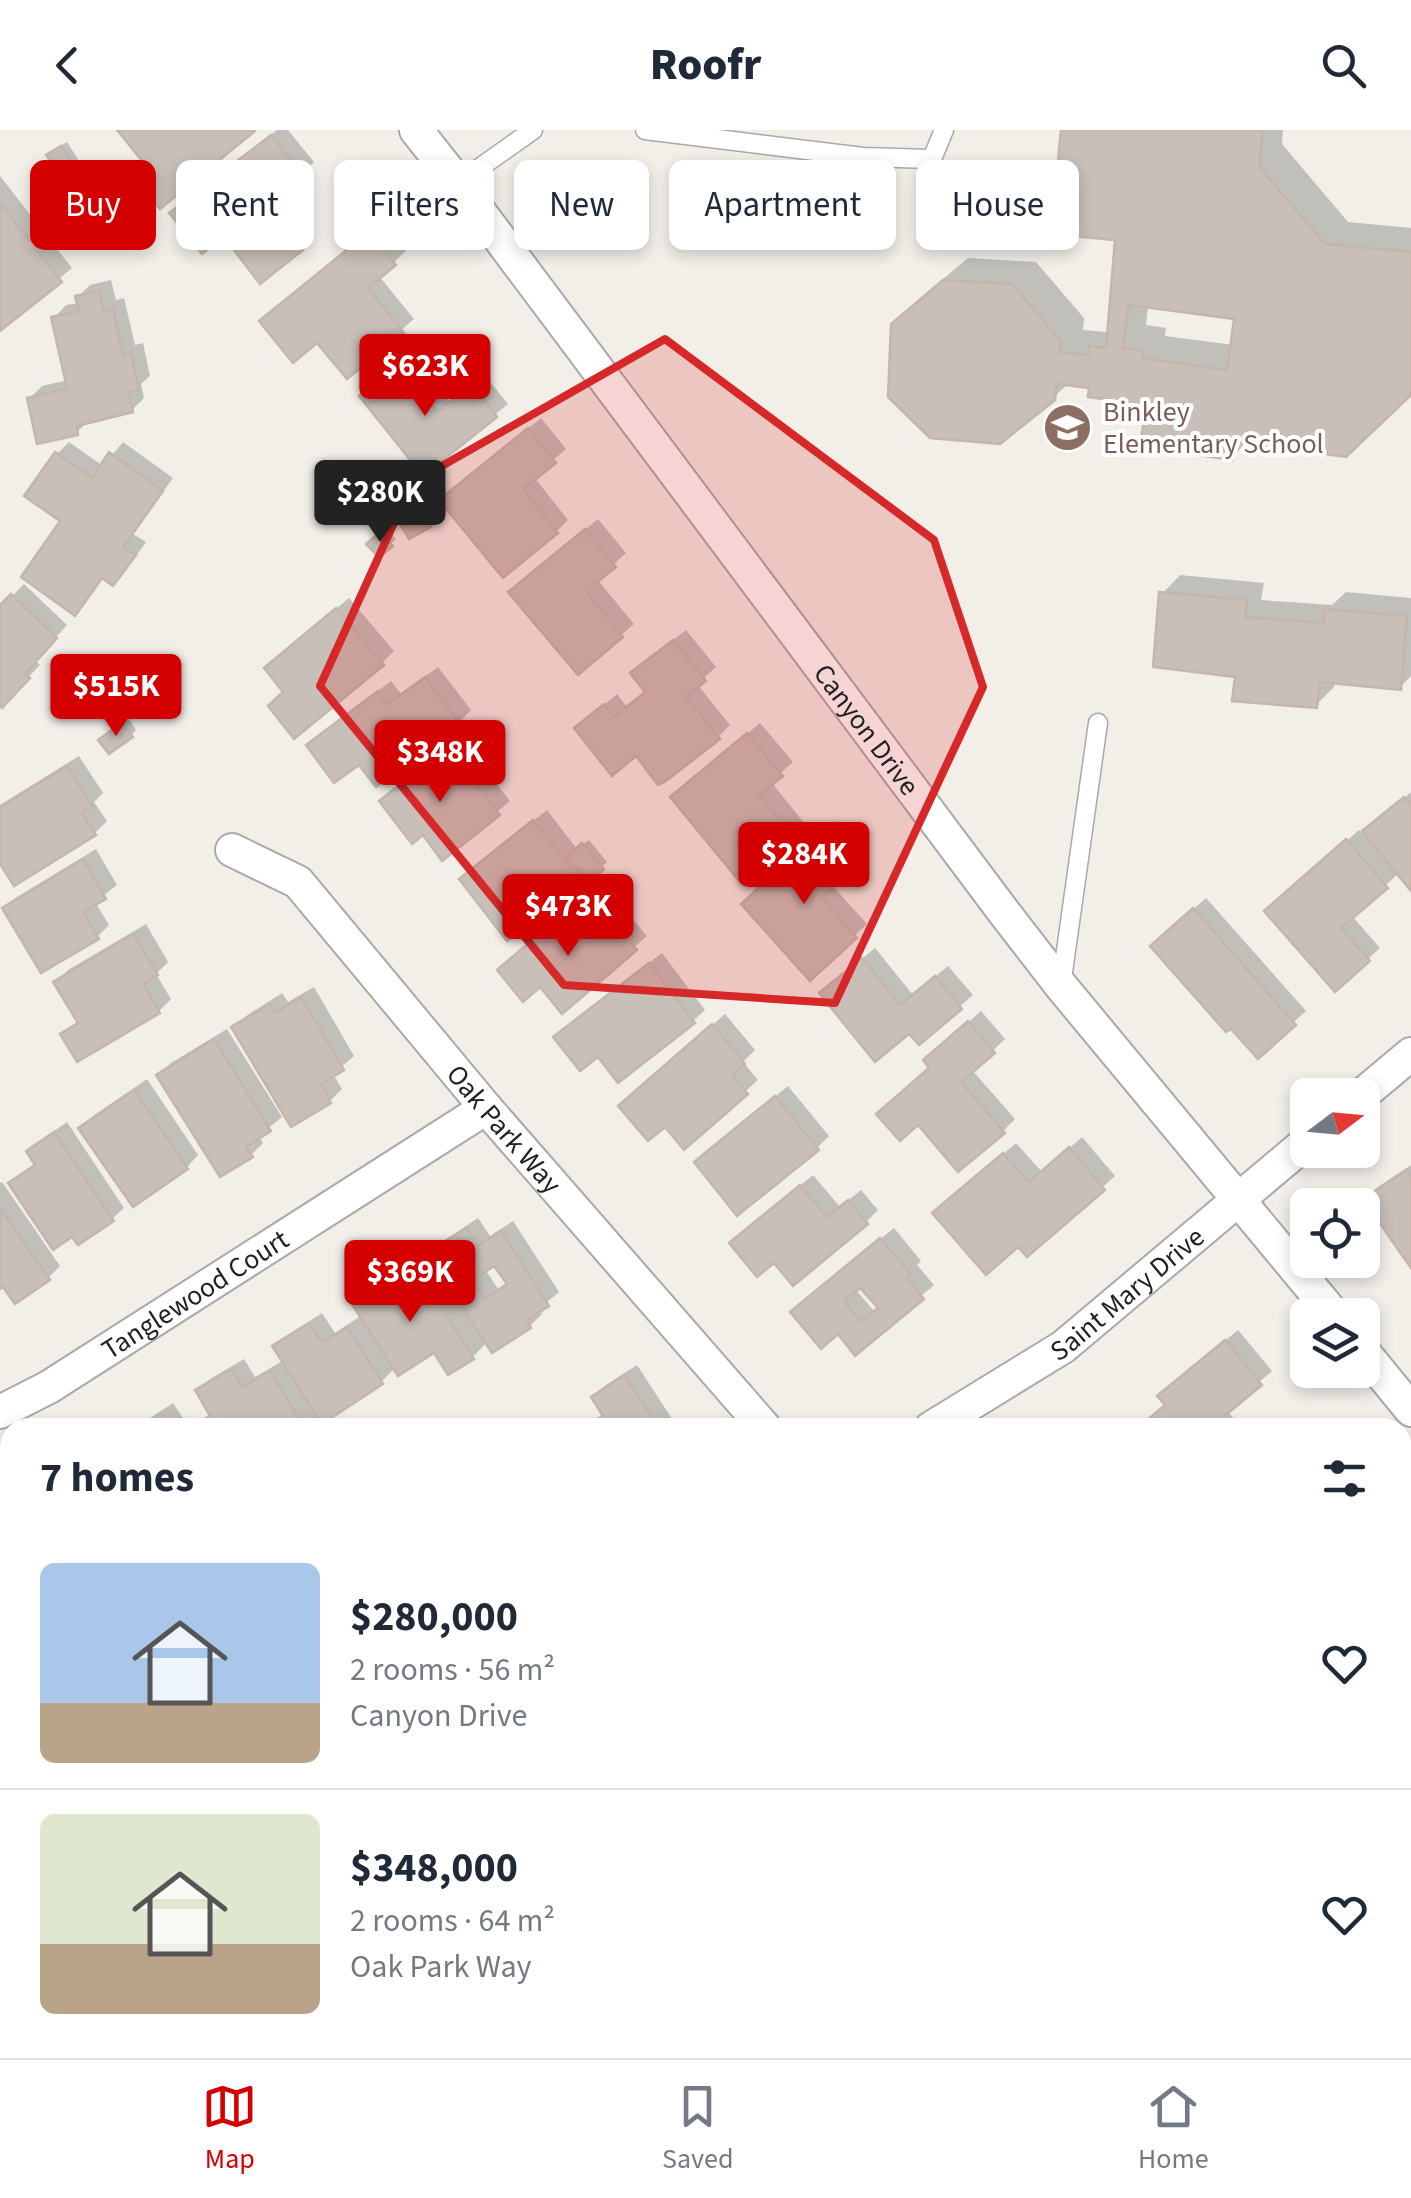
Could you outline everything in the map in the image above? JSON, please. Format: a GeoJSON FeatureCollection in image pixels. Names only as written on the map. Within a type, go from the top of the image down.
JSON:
{"type":"FeatureCollection","features":[{"type":"Feature","properties":{"kind":"street","name":"Canyon Drive"},"geometry":{"type":"LineString","coordinates":[[416,130],[440,160]]}},
{"type":"Feature","properties":{"kind":"street","name":"Canyon Drive"},"geometry":{"type":"LineString","coordinates":[[494,231],[1002,911],[1320,1298]]}},
{"type":"Feature","properties":{"kind":"street","name":"Oak Park Way"},"geometry":{"type":"LineString","coordinates":[[232,850],[298,882],[486,1108],[757,1418]]}},
{"type":"Feature","properties":{"kind":"street"},"geometry":{"type":"LineString","coordinates":[[1380,1080],[1411,1054]]}},
{"type":"Feature","properties":{"kind":"street","name":"Tanglewood Court"},"geometry":{"type":"LineString","coordinates":[[0,1412],[48,1386],[486,1108]]}},
{"type":"Feature","properties":{"kind":"street","name":"Saint Mary Drive"},"geometry":{"type":"LineString","coordinates":[[947,1418],[1063,1347],[1290,1157]]}},
{"type":"Feature","properties":{"kind":"street"},"geometry":{"type":"LineString","coordinates":[[1380,1372],[1411,1410]]}},
{"type":"Feature","properties":{"kind":"lane"},"geometry":{"type":"LineString","coordinates":[[490,160],[532,130]]}},
{"type":"Feature","properties":{"kind":"lane"},"geometry":{"type":"LineString","coordinates":[[646,130],[863,157],[932,159],[944,130]]}},
{"type":"Feature","properties":{"kind":"lane"},"geometry":{"type":"LineString","coordinates":[[1061,986],[1098,723]]}},
{"type":"Feature","properties":{"kind":"highlighted area"},"geometry":{"type":"Polygon","coordinates":[[[665,339],[934,540],[983,687],[835,1003],[564,985],[320,686],[412,483],[665,339]]]}},
{"type":"Feature","properties":{"kind":"building"},"geometry":{"type":"Polygon","coordinates":[[[117,130],[255,131],[220,160],[176,160],[176,196],[160,209],[156,204],[156,160],[141,160],[117,130]]]}},
{"type":"Feature","properties":{"kind":"building"},"geometry":{"type":"Polygon","coordinates":[[[1061,130],[1262,130],[1260,168],[1325,244],[1411,252],[1411,395],[1346,457],[1235,442],[1233,460],[1140,447],[1146,405],[1088,397],[1089,388],[1057,384],[1055,400],[1000,444],[930,438],[888,397],[891,324],[943,280],[1012,284],[1061,342],[1060,352],[1088,355],[1089,346],[1106,348],[1115,240],[1079,237],[1079,160],[1058,160],[1061,130]],[[1129,305],[1123,348],[1144,351],[1143,358],[1227,370],[1234,319],[1129,305]]]}},
{"type":"Feature","properties":{"kind":"building"},"geometry":{"type":"Polygon","coordinates":[[[271,135],[291,160],[238,160],[271,135]]]}},
{"type":"Feature","properties":{"kind":"building"},"geometry":{"type":"Polygon","coordinates":[[[61,146],[70,160],[49,160],[46,155],[61,146]]]}},
{"type":"Feature","properties":{"kind":"building"},"geometry":{"type":"Polygon","coordinates":[[[0,203],[30,241],[30,250],[37,250],[62,282],[0,331],[0,203]]]}},
{"type":"Feature","properties":{"kind":"building"},"geometry":{"type":"Polygon","coordinates":[[[234,250],[303,250],[260,284],[234,250]]]}},
{"type":"Feature","properties":{"kind":"building"},"geometry":{"type":"Polygon","coordinates":[[[347,250],[384,250],[396,265],[368,288],[404,333],[347,379],[317,343],[293,363],[259,321],[347,250]]]}},
{"type":"Feature","properties":{"kind":"building"},"geometry":{"type":"Polygon","coordinates":[[[99,291],[104,311],[113,309],[123,356],[131,353],[139,390],[129,392],[133,412],[77,426],[78,435],[37,444],[27,398],[67,388],[51,317],[79,311],[75,296],[99,291]]]}},
{"type":"Feature","properties":{"kind":"building"},"geometry":{"type":"Polygon","coordinates":[[[400,364],[437,412],[471,384],[497,417],[423,476],[359,396],[400,364]]]}},
{"type":"Feature","properties":{"kind":"building"},"geometry":{"type":"Polygon","coordinates":[[[528,428],[556,463],[523,489],[558,533],[503,578],[439,500],[528,428]]]}},
{"type":"Feature","properties":{"kind":"building"},"geometry":{"type":"Polygon","coordinates":[[[55,452],[92,478],[109,452],[163,491],[123,547],[136,555],[113,586],[102,578],[75,616],[21,577],[60,521],[24,496],[55,452]]]}},
{"type":"Feature","properties":{"kind":"building"},"geometry":{"type":"Polygon","coordinates":[[[409,490],[431,527],[409,539],[388,502],[409,490]]]}},
{"type":"Feature","properties":{"kind":"building"},"geometry":{"type":"Polygon","coordinates":[[[585,529],[616,567],[586,591],[623,637],[578,675],[508,592],[585,529]]]}},
{"type":"Feature","properties":{"kind":"building"},"geometry":{"type":"Polygon","coordinates":[[[380,532],[393,546],[379,557],[366,544],[380,532]]]}},
{"type":"Feature","properties":{"kind":"building"},"geometry":{"type":"Polygon","coordinates":[[[1159,592],[1247,600],[1245,617],[1324,623],[1325,609],[1407,616],[1401,690],[1320,682],[1317,708],[1232,701],[1235,677],[1153,667],[1159,592]]]}},
{"type":"Feature","properties":{"kind":"building"},"geometry":{"type":"Polygon","coordinates":[[[11,594],[57,638],[25,674],[30,678],[2,708],[0,605],[11,594]]]}},
{"type":"Feature","properties":{"kind":"building"},"geometry":{"type":"Polygon","coordinates":[[[336,608],[384,665],[294,739],[268,706],[283,692],[264,668],[336,608]]]}},
{"type":"Feature","properties":{"kind":"building"},"geometry":{"type":"Polygon","coordinates":[[[673,640],[706,681],[686,696],[720,739],[658,785],[636,756],[612,776],[574,728],[604,704],[614,717],[645,692],[630,673],[673,640]]]}},
{"type":"Feature","properties":{"kind":"building"},"geometry":{"type":"Polygon","coordinates":[[[425,677],[460,724],[376,787],[359,765],[334,783],[306,745],[378,691],[388,704],[425,677]]]}},
{"type":"Feature","properties":{"kind":"building"},"geometry":{"type":"Polygon","coordinates":[[[122,723],[133,737],[109,754],[98,740],[122,723]]]}},
{"type":"Feature","properties":{"kind":"building"},"geometry":{"type":"Polygon","coordinates":[[[747,733],[783,776],[759,795],[795,838],[741,883],[670,797],[747,733]]]}},
{"type":"Feature","properties":{"kind":"building"},"geometry":{"type":"Polygon","coordinates":[[[447,747],[500,815],[442,861],[423,835],[412,844],[379,801],[447,747]]]}},
{"type":"Feature","properties":{"kind":"building"},"geometry":{"type":"Polygon","coordinates":[[[67,766],[93,807],[82,813],[96,835],[14,886],[0,864],[0,807],[67,766]]]}},
{"type":"Feature","properties":{"kind":"building"},"geometry":{"type":"Polygon","coordinates":[[[1404,797],[1411,805],[1411,891],[1362,831],[1404,797]]]}},
{"type":"Feature","properties":{"kind":"building"},"geometry":{"type":"Polygon","coordinates":[[[533,820],[582,882],[507,941],[459,879],[533,820]]]}},
{"type":"Feature","properties":{"kind":"building"},"geometry":{"type":"Polygon","coordinates":[[[820,831],[854,868],[821,897],[857,938],[810,981],[741,904],[820,831]]]}},
{"type":"Feature","properties":{"kind":"building"},"geometry":{"type":"Polygon","coordinates":[[[1346,839],[1388,888],[1341,928],[1370,961],[1335,992],[1264,911],[1346,839]]]}},
{"type":"Feature","properties":{"kind":"building"},"geometry":{"type":"Polygon","coordinates":[[[582,843],[604,869],[589,882],[567,856],[582,843]]]}},
{"type":"Feature","properties":{"kind":"building"},"geometry":{"type":"Polygon","coordinates":[[[83,859],[106,899],[83,912],[99,939],[41,973],[2,908],[83,859]]]}},
{"type":"Feature","properties":{"kind":"building"},"geometry":{"type":"Polygon","coordinates":[[[600,906],[637,950],[562,1014],[540,987],[523,1002],[497,970],[565,912],[576,926],[600,906]]]}},
{"type":"Feature","properties":{"kind":"building"},"geometry":{"type":"Polygon","coordinates":[[[1193,908],[1296,1025],[1258,1059],[1231,1029],[1226,1032],[1150,946],[1193,908]]]}},
{"type":"Feature","properties":{"kind":"building"},"geometry":{"type":"Polygon","coordinates":[[[133,934],[158,975],[143,984],[160,1013],[77,1062],[60,1034],[78,1023],[53,982],[133,934]]]}},
{"type":"Feature","properties":{"kind":"building"},"geometry":{"type":"Polygon","coordinates":[[[862,958],[900,1005],[935,976],[962,1009],[919,1045],[909,1034],[875,1062],[819,993],[862,958]]]}},
{"type":"Feature","properties":{"kind":"building"},"geometry":{"type":"Polygon","coordinates":[[[649,963],[695,1023],[618,1083],[598,1057],[580,1071],[553,1037],[649,963]]]}},
{"type":"Feature","properties":{"kind":"building"},"geometry":{"type":"Polygon","coordinates":[[[301,997],[344,1070],[321,1084],[331,1103],[291,1127],[231,1027],[270,1004],[275,1013],[301,997]]]}},
{"type":"Feature","properties":{"kind":"building"},"geometry":{"type":"Polygon","coordinates":[[[968,1021],[995,1053],[961,1082],[1005,1133],[958,1172],[918,1125],[900,1141],[876,1114],[929,1068],[923,1060],[968,1021]]]}},
{"type":"Feature","properties":{"kind":"building"},"geometry":{"type":"Polygon","coordinates":[[[712,1024],[745,1064],[732,1075],[748,1094],[684,1150],[665,1127],[648,1141],[618,1106],[712,1024]]]}},
{"type":"Feature","properties":{"kind":"building"},"geometry":{"type":"Polygon","coordinates":[[[214,1039],[271,1131],[246,1147],[253,1157],[220,1177],[156,1075],[214,1039]]]}},
{"type":"Feature","properties":{"kind":"building"},"geometry":{"type":"Polygon","coordinates":[[[134,1090],[188,1169],[133,1207],[78,1128],[134,1090]]]}},
{"type":"Feature","properties":{"kind":"building"},"geometry":{"type":"Polygon","coordinates":[[[775,1096],[819,1150],[737,1216],[694,1162],[775,1096]]]}},
{"type":"Feature","properties":{"kind":"building"},"geometry":{"type":"Polygon","coordinates":[[[54,1132],[114,1221],[78,1245],[72,1237],[53,1250],[8,1183],[35,1165],[26,1151],[54,1132]]]}},
{"type":"Feature","properties":{"kind":"building"},"geometry":{"type":"Polygon","coordinates":[[[1069,1147],[1105,1190],[1027,1257],[1018,1247],[986,1275],[932,1213],[1003,1153],[1029,1182],[1069,1147]]]}},
{"type":"Feature","properties":{"kind":"building"},"geometry":{"type":"Polygon","coordinates":[[[1406,1170],[1411,1177],[1411,1268],[1380,1223],[1379,1188],[1406,1170]]]}},
{"type":"Feature","properties":{"kind":"building"},"geometry":{"type":"Polygon","coordinates":[[[800,1185],[827,1217],[848,1200],[868,1224],[793,1286],[774,1263],[757,1277],[729,1243],[800,1185]]]}},
{"type":"Feature","properties":{"kind":"building"},"geometry":{"type":"Polygon","coordinates":[[[0,1208],[50,1280],[15,1304],[3,1287],[0,1289],[0,1208]]]}},
{"type":"Feature","properties":{"kind":"building"},"geometry":{"type":"Polygon","coordinates":[[[466,1228],[477,1246],[501,1231],[549,1306],[527,1320],[531,1328],[492,1353],[427,1253],[466,1228]],[[494,1266],[473,1280],[485,1299],[507,1284],[494,1266]]]}},
{"type":"Feature","properties":{"kind":"building"},"geometry":{"type":"Polygon","coordinates":[[[880,1238],[911,1274],[906,1278],[924,1299],[855,1356],[838,1334],[821,1349],[790,1312],[880,1238]],[[860,1288],[844,1301],[861,1322],[878,1308],[860,1288]]]}},
{"type":"Feature","properties":{"kind":"building"},"geometry":{"type":"Polygon","coordinates":[[[386,1274],[397,1291],[421,1275],[474,1359],[448,1375],[434,1353],[398,1376],[348,1298],[386,1274]]]}},
{"type":"Feature","properties":{"kind":"building"},"geometry":{"type":"Polygon","coordinates":[[[309,1323],[322,1343],[347,1327],[383,1384],[331,1418],[318,1418],[272,1346],[309,1323]]]}},
{"type":"Feature","properties":{"kind":"building"},"geometry":{"type":"Polygon","coordinates":[[[1225,1340],[1262,1385],[1222,1418],[1150,1418],[1165,1405],[1157,1396],[1225,1340]]]}},
{"type":"Feature","properties":{"kind":"building"},"geometry":{"type":"Polygon","coordinates":[[[231,1369],[243,1387],[270,1371],[299,1418],[211,1418],[195,1390],[231,1369]]]}},
{"type":"Feature","properties":{"kind":"building"},"geometry":{"type":"Polygon","coordinates":[[[624,1375],[652,1418],[600,1418],[603,1416],[591,1397],[624,1375]]]}},
{"type":"Feature","properties":{"kind":"place","name":"Binkley Elementary School"},"geometry":{"type":"Point","coordinates":[1068,427]}}]}
